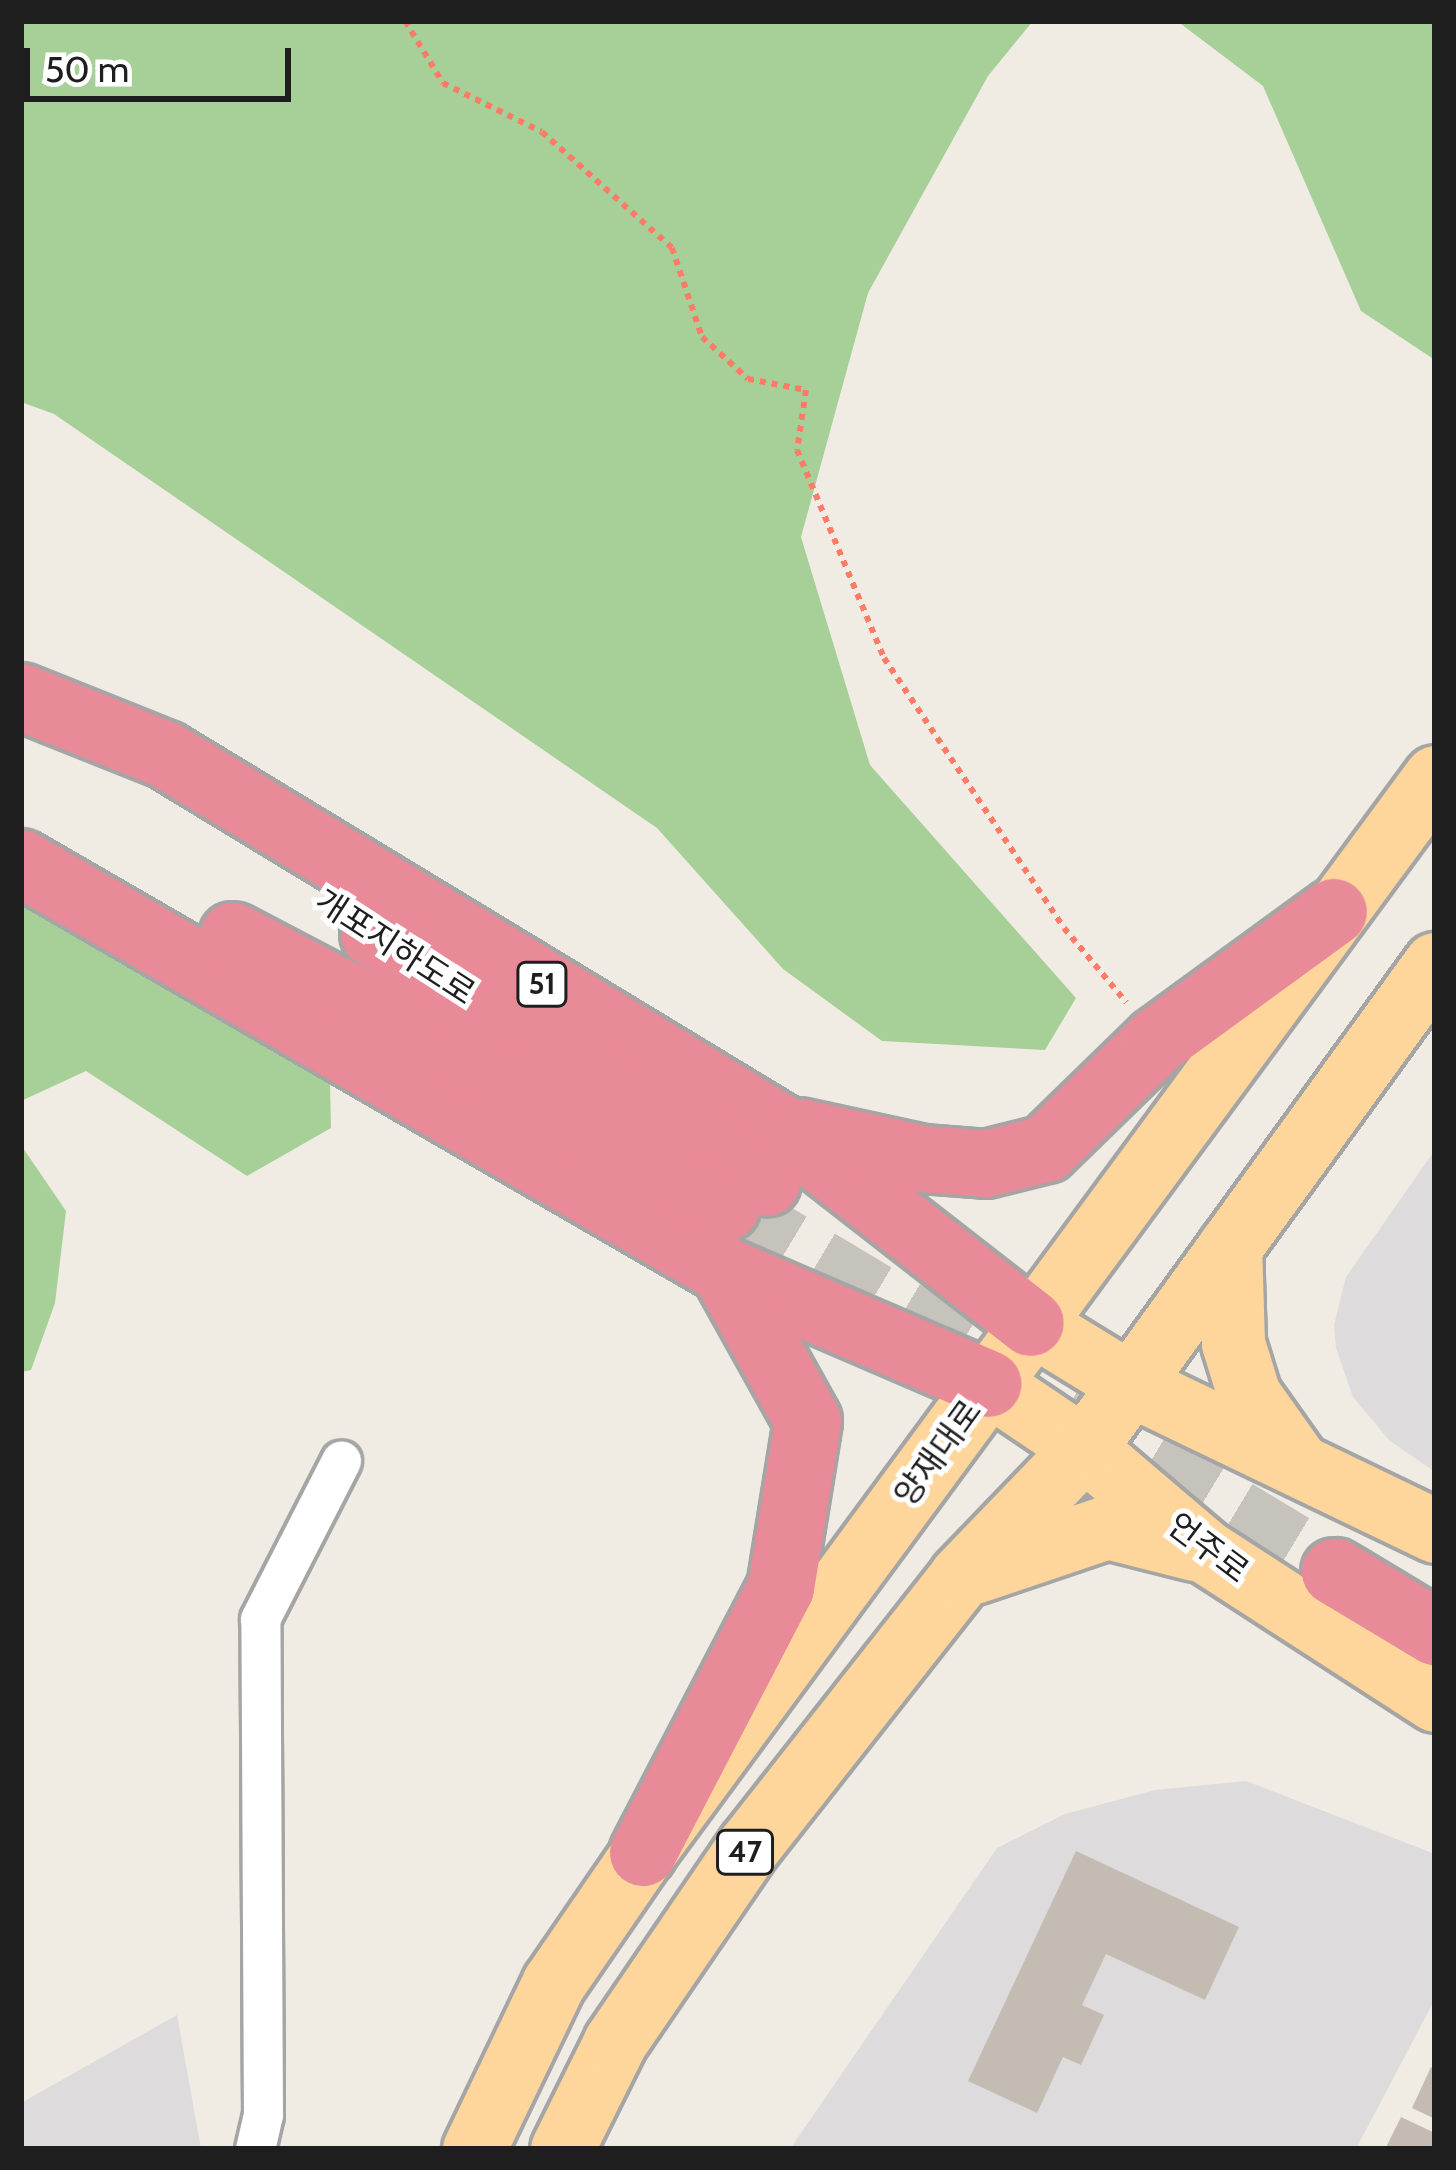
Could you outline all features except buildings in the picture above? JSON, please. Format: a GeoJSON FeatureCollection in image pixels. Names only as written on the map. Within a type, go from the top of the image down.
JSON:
{"type":"FeatureCollection","features":[{"type":"Feature","properties":{"kind":"highway","name":"51"},"geometry":{"type":"LineString","coordinates":[[21,697],[166,755],[989,1384]]}},
{"type":"Feature","properties":{"kind":"highway","name":"개포지하도로"},"geometry":{"type":"LineString","coordinates":[[21,718],[269,866],[751,1198]]}},
{"type":"Feature","properties":{"kind":"highway","name":"개포지하도로"},"geometry":{"type":"LineString","coordinates":[[21,829],[458,1054],[751,1198]]}},
{"type":"Feature","properties":{"kind":"highway","name":"51"},"geometry":{"type":"LineString","coordinates":[[21,863],[1031,1323]]}},
{"type":"Feature","properties":{"kind":"highway"},"geometry":{"type":"LineString","coordinates":[[643,1853],[781,1588],[808,1421],[751,1198],[923,1159],[986,1164],[1046,1148],[1157,1041],[1334,912]]}},
{"type":"Feature","properties":{"kind":"highway"},"geometry":{"type":"LineString","coordinates":[[1435,1582],[1343,1553],[1435,1632]]}},
{"type":"Feature","properties":{"kind":"main road","name":"양재대로"},"geometry":{"type":"LineString","coordinates":[[474,2149],[553,1984],[643,1853],[1435,777]]}},
{"type":"Feature","properties":{"kind":"main road","name":"47"},"geometry":{"type":"LineString","coordinates":[[562,2149],[615,2042],[748,1847],[961,1576],[1084,1448],[1435,964]]}},
{"type":"Feature","properties":{"kind":"main road"},"geometry":{"type":"LineString","coordinates":[[1230,1246],[1233,1343],[1249,1395],[1296,1461]]}},
{"type":"Feature","properties":{"kind":"main road","name":"51"},"geometry":{"type":"LineString","coordinates":[[1031,1323],[1132,1385],[1435,1531]]}},
{"type":"Feature","properties":{"kind":"main road","name":"언주로"},"geometry":{"type":"LineString","coordinates":[[989,1384],[1084,1448],[1205,1551],[1435,1700]]}},
{"type":"Feature","properties":{"kind":"main road"},"geometry":{"type":"LineString","coordinates":[[961,1576],[1107,1527],[1205,1551]]}},
{"type":"Feature","properties":{"kind":"street"},"geometry":{"type":"LineString","coordinates":[[255,2149],[262,2115],[260,1619],[341,1461]]}},
{"type":"Feature","properties":{"kind":"path"},"geometry":{"type":"LineString","coordinates":[[405,21],[443,83],[542,132],[672,248],[702,337],[717,351],[748,379],[806,390],[797,450],[884,658],[1064,928],[1157,1041]]}},
{"type":"Feature","properties":{"kind":"shaded area"},"geometry":{"type":"Polygon","coordinates":[[[1435,1150],[1435,1472],[1389,1440],[1353,1397],[1336,1348],[1334,1325],[1346,1277],[1435,1150]]]}},
{"type":"Feature","properties":{"kind":"shaded area"},"geometry":{"type":"Polygon","coordinates":[[[1246,1781],[1435,1854],[1435,1999],[1356,2149],[790,2149],[997,1848],[1065,1814],[1155,1790],[1246,1781]]]}},
{"type":"Feature","properties":{"kind":"shaded area"},"geometry":{"type":"Polygon","coordinates":[[[177,2015],[201,2149],[21,2149],[21,2103],[177,2015]]]}},
{"type":"Feature","properties":{"kind":"green space"},"geometry":{"type":"Polygon","coordinates":[[[21,21],[1033,21],[988,76],[868,293],[801,537],[870,765],[1076,998],[1045,1050],[882,1041],[783,969],[657,828],[54,414],[21,402],[21,21]]]}},
{"type":"Feature","properties":{"kind":"green space"},"geometry":{"type":"Polygon","coordinates":[[[1177,21],[1435,21],[1435,360],[1361,311],[1263,86],[1177,21]]]}},
{"type":"Feature","properties":{"kind":"green space"},"geometry":{"type":"Polygon","coordinates":[[[21,897],[330,1082],[331,1128],[247,1176],[86,1071],[21,1101],[21,897]]]}},
{"type":"Feature","properties":{"kind":"green space"},"geometry":{"type":"Polygon","coordinates":[[[21,1145],[66,1211],[55,1303],[31,1370],[21,1372],[21,1145]]]}},
{"type":"Feature","properties":{"kind":"tunnel"},"geometry":{"type":"LineString","coordinates":[[733,1211],[972,1354]]}},
{"type":"Feature","properties":{"kind":"tunnel"},"geometry":{"type":"LineString","coordinates":[[1066,1410],[1335,1572]]}}]}
